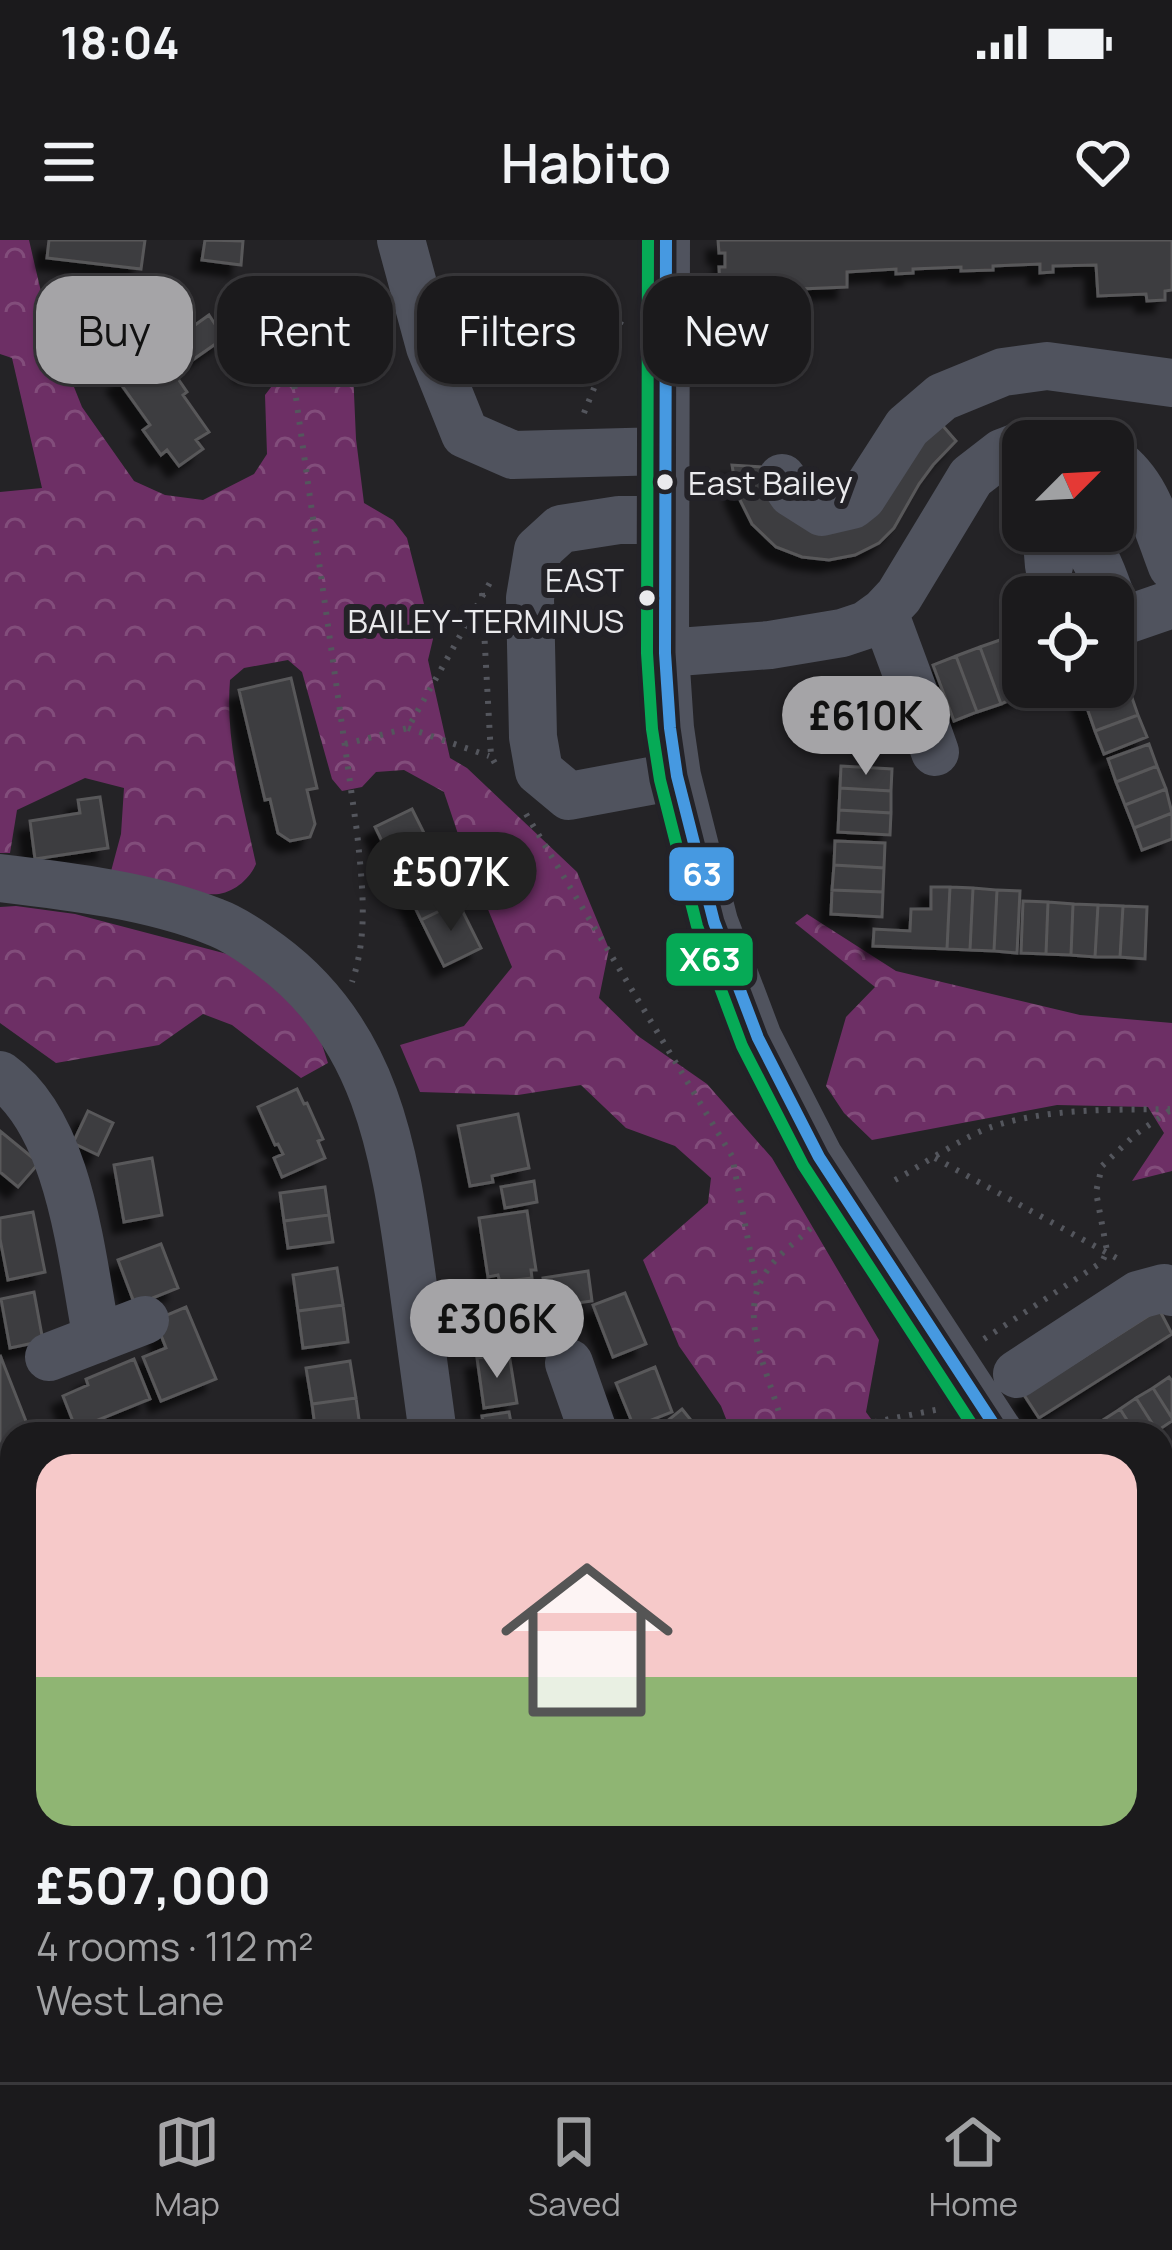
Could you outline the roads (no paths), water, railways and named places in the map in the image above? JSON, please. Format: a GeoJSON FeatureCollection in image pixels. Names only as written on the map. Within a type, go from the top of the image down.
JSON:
{"type":"FeatureCollection","features":[{"type":"Feature","properties":{"kind":"street"},"geometry":{"type":"LineString","coordinates":[[401,240],[430,347],[465,434],[514,455],[664,452]]}},
{"type":"Feature","properties":{"kind":"street"},"geometry":{"type":"LineString","coordinates":[[666,240],[665,653],[670,728],[677,776],[714,922],[758,1038],[820,1157],[992,1422]]}},
{"type":"Feature","properties":{"kind":"street"},"geometry":{"type":"LineString","coordinates":[[782,478],[792,493],[822,512],[852,505],[908,427],[942,397],[988,378],[1047,366],[1172,383]]}},
{"type":"Feature","properties":{"kind":"street"},"geometry":{"type":"LineString","coordinates":[[988,378],[1010,420]]}},
{"type":"Feature","properties":{"kind":"street"},"geometry":{"type":"LineString","coordinates":[[665,653],[770,645],[866,625],[899,596],[971,478],[1002,453]]}},
{"type":"Feature","properties":{"kind":"street"},"geometry":{"type":"LineString","coordinates":[[1134,480],[1172,566]]}},
{"type":"Feature","properties":{"kind":"street"},"geometry":{"type":"LineString","coordinates":[[664,520],[619,520],[561,529],[538,550],[530,598],[533,737],[519,781],[569,796],[677,776]]}},
{"type":"Feature","properties":{"kind":"street"},"geometry":{"type":"LineString","coordinates":[[1049,566],[1048,554],[1070,537],[1082,541],[1103,576]]}},
{"type":"Feature","properties":{"kind":"street"},"geometry":{"type":"LineString","coordinates":[[1134,617],[1172,604]]}},
{"type":"Feature","properties":{"kind":"street"},"geometry":{"type":"LineString","coordinates":[[884,612],[899,711],[935,752]]}},
{"type":"Feature","properties":{"kind":"street"},"geometry":{"type":"LineString","coordinates":[[0,878],[112,894],[217,922],[296,974],[327,1009],[367,1075],[388,1137],[431,1422]]}},
{"type":"Feature","properties":{"kind":"street"},"geometry":{"type":"LineString","coordinates":[[0,1075],[40,1118],[64,1174],[98,1339]]}},
{"type":"Feature","properties":{"kind":"street"},"geometry":{"type":"LineString","coordinates":[[1017,1374],[1138,1295],[1168,1290]]}},
{"type":"Feature","properties":{"kind":"street"},"geometry":{"type":"LineString","coordinates":[[49,1357],[145,1320]]}},
{"type":"Feature","properties":{"kind":"street"},"geometry":{"type":"LineString","coordinates":[[569,1363],[590,1422]]}},
{"type":"Feature","properties":{"kind":"place","name":"East Bailey"},"geometry":{"type":"Point","coordinates":[665,482]}},
{"type":"Feature","properties":{"kind":"place","name":"EAST BAILEY-TERMINUS"},"geometry":{"type":"Point","coordinates":[647,598]}}]}
